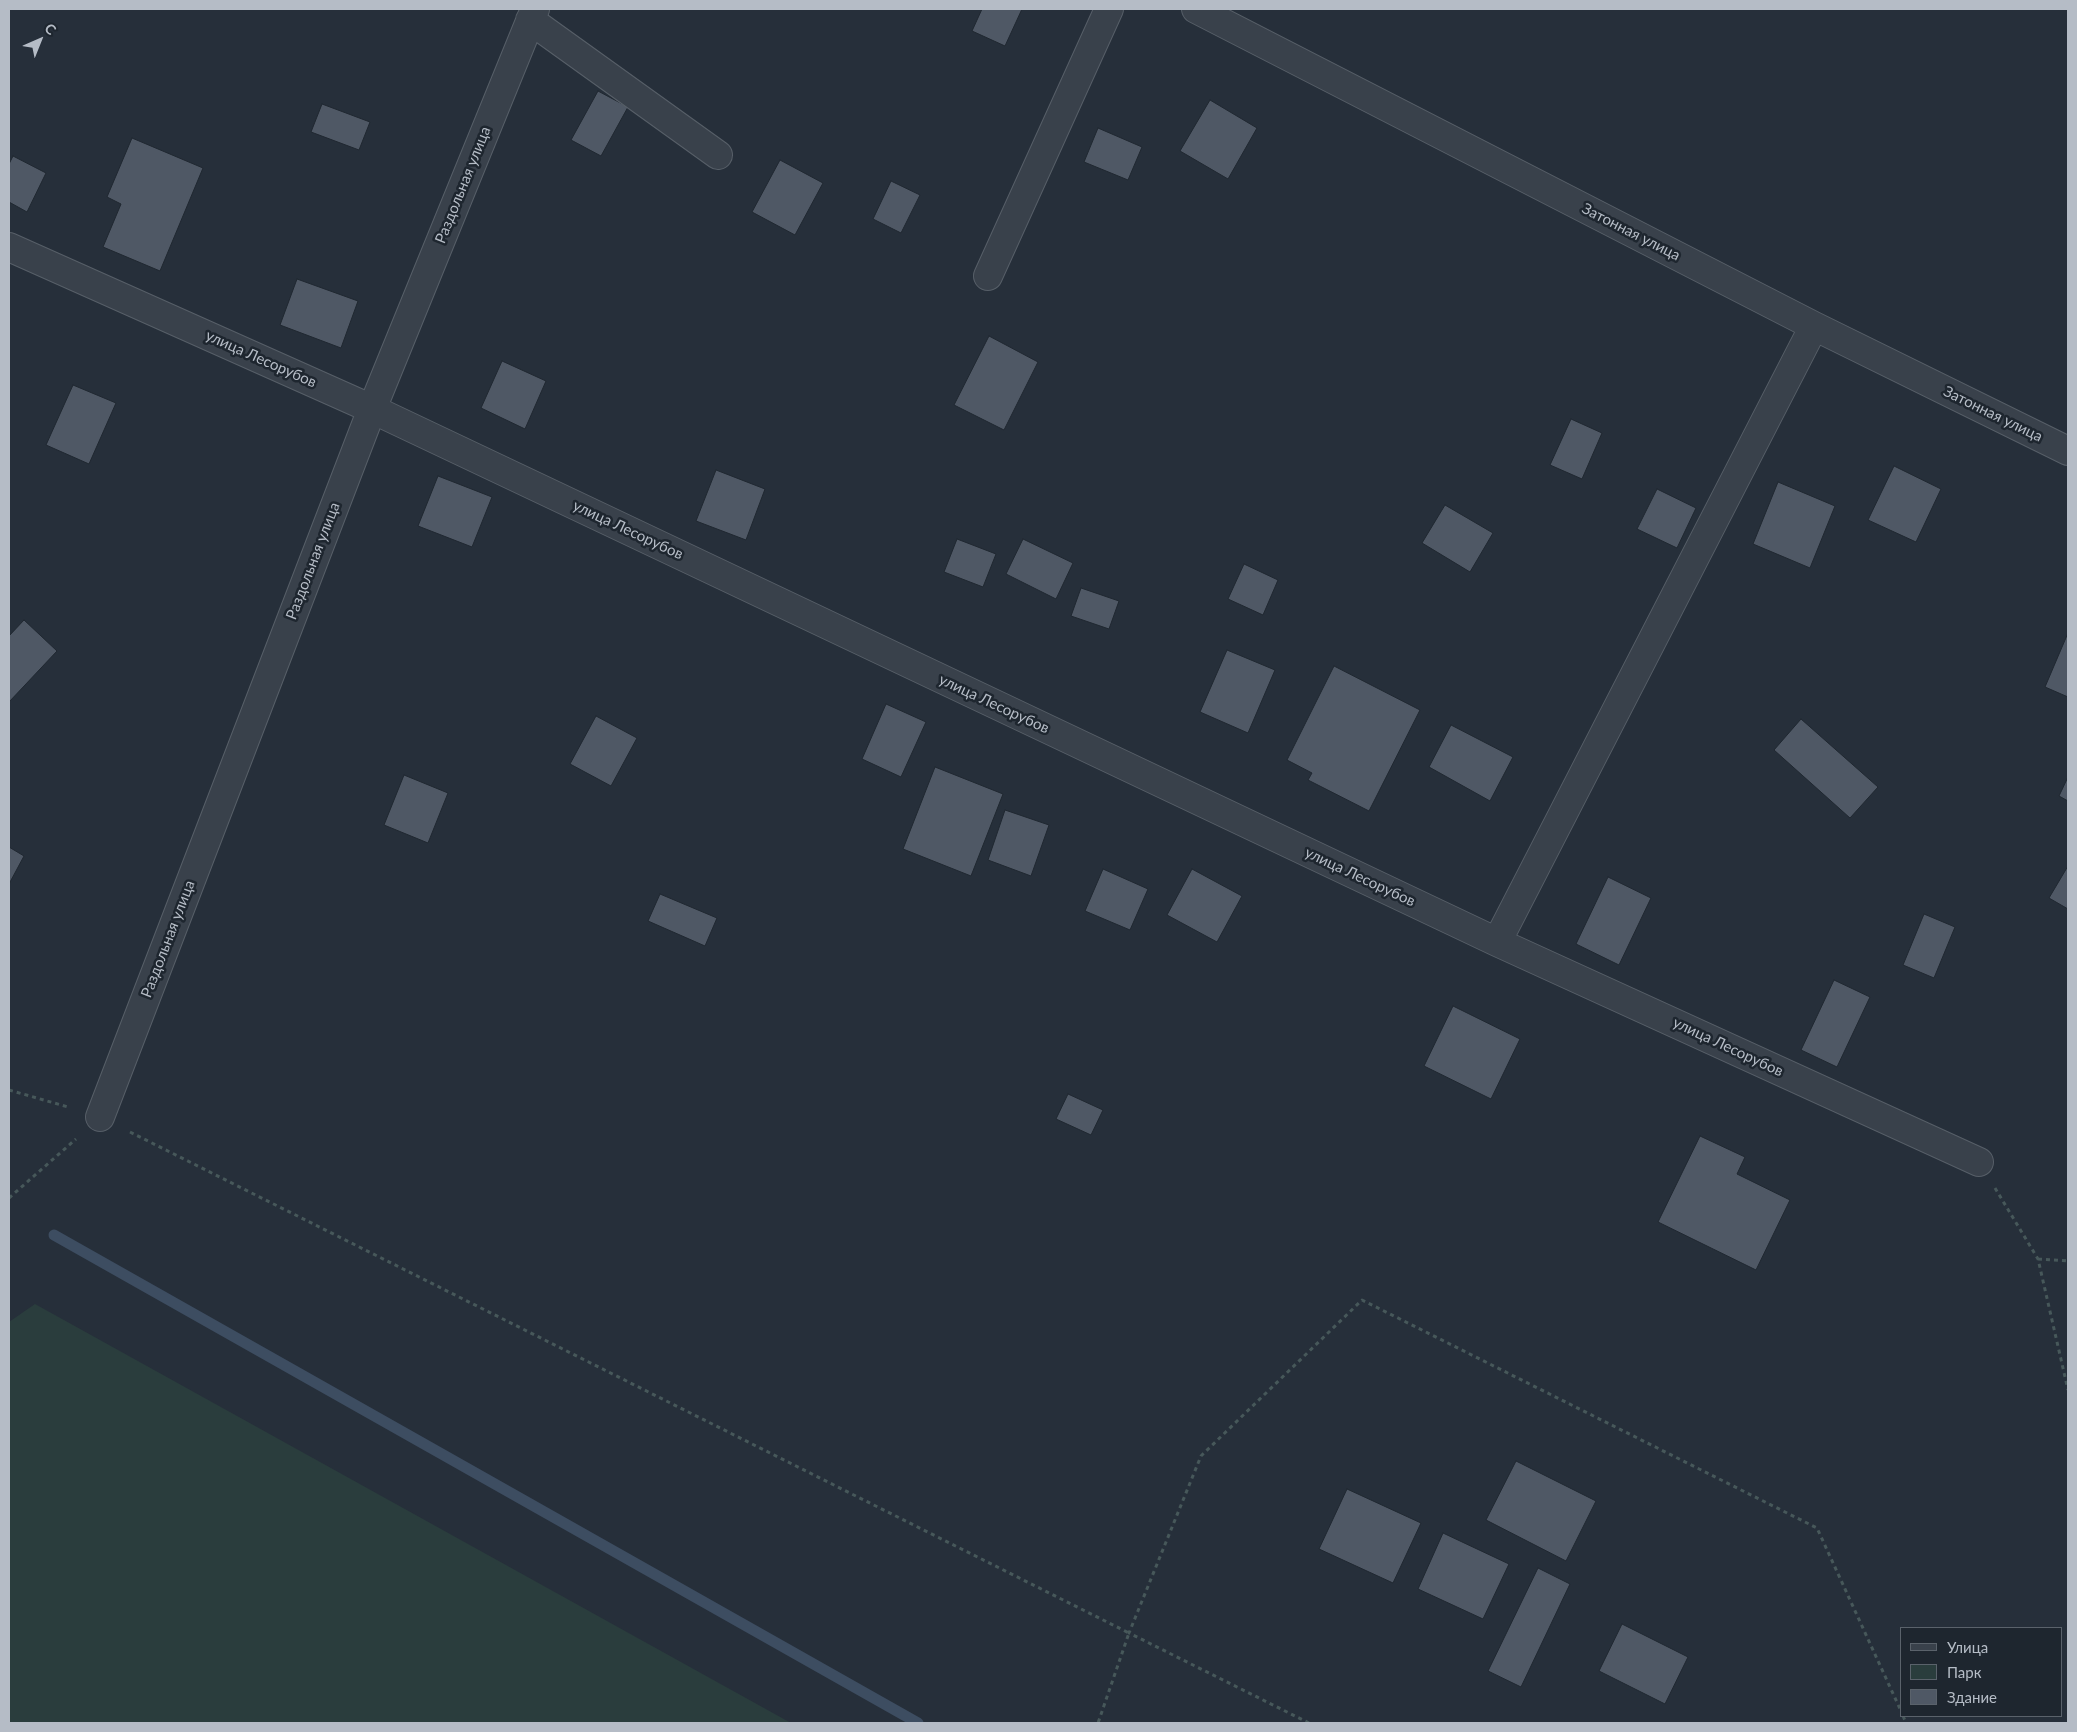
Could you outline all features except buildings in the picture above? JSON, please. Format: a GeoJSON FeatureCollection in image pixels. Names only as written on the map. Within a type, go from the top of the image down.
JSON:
{"type":"FeatureCollection","features":[{"type":"Feature","properties":{"kind":"street"},"geometry":{"type":"LineString","coordinates":[[988,276],[1109,9]]}},
{"type":"Feature","properties":{"kind":"street","name":"Затонная улица"},"geometry":{"type":"LineString","coordinates":[[1196,9],[1814,326],[2068,451]]}},
{"type":"Feature","properties":{"kind":"street"},"geometry":{"type":"LineString","coordinates":[[533,14],[718,155]]}},
{"type":"Feature","properties":{"kind":"street","name":"Раздольная улица"},"geometry":{"type":"LineString","coordinates":[[100,1117],[372,409],[533,14]]}},
{"type":"Feature","properties":{"kind":"street","name":"улица Лесорубов"},"geometry":{"type":"LineString","coordinates":[[9,247],[372,409],[1497,942],[1979,1162]]}},
{"type":"Feature","properties":{"kind":"street"},"geometry":{"type":"LineString","coordinates":[[1497,942],[1814,326]]}},
{"type":"Feature","properties":{"kind":"path"},"geometry":{"type":"LineString","coordinates":[[9,1090],[100,1117],[1309,1723]]}},
{"type":"Feature","properties":{"kind":"path"},"geometry":{"type":"LineString","coordinates":[[9,1198],[100,1117]]}},
{"type":"Feature","properties":{"kind":"path"},"geometry":{"type":"LineString","coordinates":[[1979,1162],[2038,1259],[2068,1390]]}},
{"type":"Feature","properties":{"kind":"path"},"geometry":{"type":"LineString","coordinates":[[2038,1259],[2068,1262]]}},
{"type":"Feature","properties":{"kind":"path"},"geometry":{"type":"LineString","coordinates":[[1098,1723],[1129,1633],[1201,1456],[1362,1300],[1817,1528],[1900,1709]]}},
{"type":"Feature","properties":{"kind":"green space"},"geometry":{"type":"Polygon","coordinates":[[[35,1304],[791,1723],[9,1723],[9,1322],[35,1304]]]}},
{"type":"Feature","properties":{"kind":"waterway"},"geometry":{"type":"LineString","coordinates":[[54,1235],[918,1723]]}}]}
